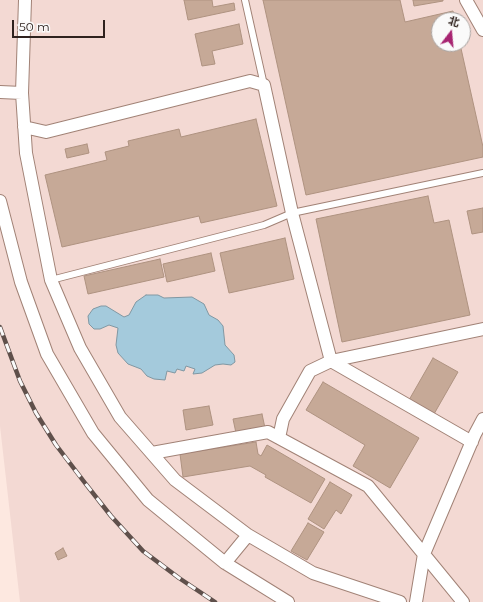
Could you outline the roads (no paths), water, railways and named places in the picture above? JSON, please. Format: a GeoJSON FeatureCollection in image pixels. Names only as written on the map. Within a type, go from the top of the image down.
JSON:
{"type":"FeatureCollection","features":[{"type":"Feature","properties":{"kind":"street"},"geometry":{"type":"LineString","coordinates":[[25,0],[22,93],[26,153],[51,280],[80,348],[120,417],[176,480],[248,535],[313,573],[400,602]]}},
{"type":"Feature","properties":{"kind":"street"},"geometry":{"type":"LineString","coordinates":[[466,0],[482,28],[483,40]]}},
{"type":"Feature","properties":{"kind":"street"},"geometry":{"type":"LineString","coordinates":[[24,127],[46,132],[250,81],[264,85],[292,213],[331,361],[472,442]]}},
{"type":"Feature","properties":{"kind":"street"},"geometry":{"type":"LineString","coordinates":[[0,92],[22,93]]}},
{"type":"Feature","properties":{"kind":"street"},"geometry":{"type":"LineString","coordinates":[[0,201],[21,282],[47,354],[94,433],[148,500],[224,563],[288,602]]}},
{"type":"Feature","properties":{"kind":"street"},"geometry":{"type":"LineString","coordinates":[[279,438],[283,418],[310,370],[331,361],[483,329]]}},
{"type":"Feature","properties":{"kind":"street"},"geometry":{"type":"LineString","coordinates":[[416,602],[424,554],[483,419]]}},
{"type":"Feature","properties":{"kind":"street"},"geometry":{"type":"LineString","coordinates":[[152,453],[268,432],[368,486],[463,602]]}},
{"type":"Feature","properties":{"kind":"street"},"geometry":{"type":"LineString","coordinates":[[224,563],[248,535]]}},
{"type":"Feature","properties":{"kind":"lane"},"geometry":{"type":"LineString","coordinates":[[245,0],[264,85]]}},
{"type":"Feature","properties":{"kind":"lane"},"geometry":{"type":"LineString","coordinates":[[51,280],[264,225],[292,213],[483,173]]}},
{"type":"Feature","properties":{"kind":"water"},"geometry":{"type":"Polygon","coordinates":[[[146,295],[158,295],[164,298],[192,297],[204,304],[209,315],[218,320],[223,326],[225,345],[234,355],[235,362],[231,365],[215,365],[202,373],[193,374],[195,369],[186,366],[184,371],[177,369],[175,373],[167,371],[165,380],[154,379],[147,376],[141,369],[128,364],[118,353],[116,345],[118,328],[109,325],[100,329],[94,329],[89,324],[88,316],[93,309],[106,306],[124,317],[129,315],[136,302],[146,295]]]}},
{"type":"Feature","properties":{"kind":"railway"},"geometry":{"type":"LineString","coordinates":[[0,327],[20,381],[36,413],[56,445],[85,483],[111,516],[143,551],[179,578],[215,602]]}}]}
